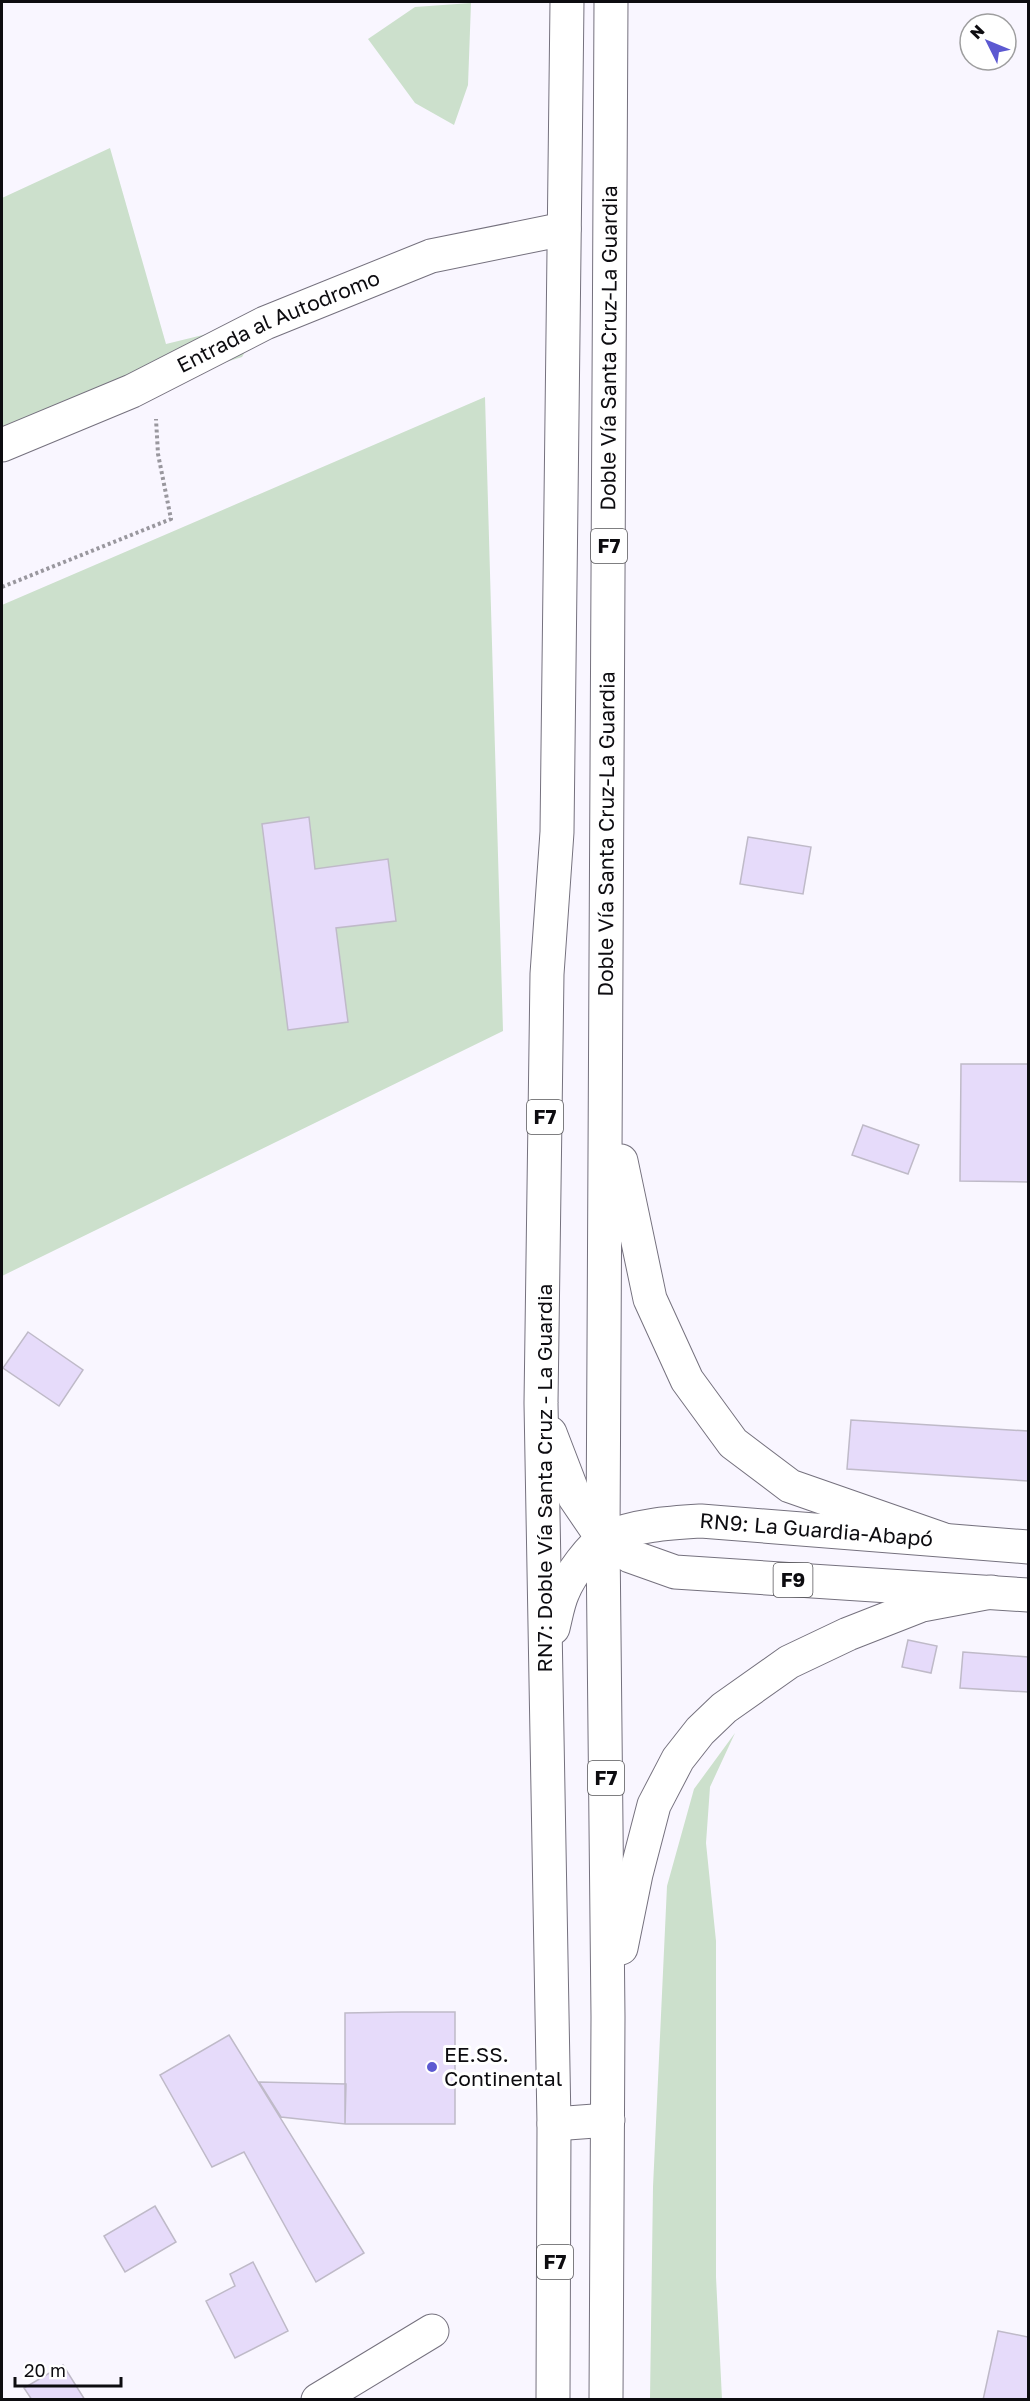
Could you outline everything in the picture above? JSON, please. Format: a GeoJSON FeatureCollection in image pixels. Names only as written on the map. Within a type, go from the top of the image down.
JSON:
{"type":"FeatureCollection","features":[{"type":"Feature","properties":{"kind":"main road","name":"F7"},"geometry":{"type":"LineString","coordinates":[[564,229],[567,2]]}},
{"type":"Feature","properties":{"kind":"main road","name":"Doble Vía Santa Cruz-La Guardia"},"geometry":{"type":"LineString","coordinates":[[607,1090],[611,2]]}},
{"type":"Feature","properties":{"kind":"main road","name":"Entrada al Autodromo"},"geometry":{"type":"LineString","coordinates":[[2,445],[132,391],[265,323],[431,256],[564,229]]}},
{"type":"Feature","properties":{"kind":"main road","name":"RN7: Doble Vía Santa Cruz - La Guardia"},"geometry":{"type":"LineString","coordinates":[[554,2124],[541,1403],[547,974],[557,832],[564,229]]}},
{"type":"Feature","properties":{"kind":"main road","name":"F7"},"geometry":{"type":"LineString","coordinates":[[606,2400],[608,2018],[603,1539],[607,1090]]}},
{"type":"Feature","properties":{"kind":"main road"},"geometry":{"type":"LineString","coordinates":[[607,1090],[634,1232],[650,1299],[687,1380],[733,1443],[790,1486],[942,1539]]}},
{"type":"Feature","properties":{"kind":"main road","name":"F9"},"geometry":{"type":"LineString","coordinates":[[541,1403],[555,1451],[574,1498],[603,1539],[630,1556],[675,1572],[1029,1595]]}},
{"type":"Feature","properties":{"kind":"main road","name":"RN9: La Guardia-Abapó"},"geometry":{"type":"LineString","coordinates":[[545,1659],[563,1592],[577,1567],[603,1539],[636,1528],[701,1521],[1029,1547]]}},
{"type":"Feature","properties":{"kind":"main road"},"geometry":{"type":"LineString","coordinates":[[608,2018],[636,1874],[654,1805],[678,1759],[700,1731],[724,1708],[789,1662],[848,1634],[922,1605],[991,1592]]}},
{"type":"Feature","properties":{"kind":"main road"},"geometry":{"type":"LineString","coordinates":[[554,2124],[608,2120]]}},
{"type":"Feature","properties":{"kind":"main road","name":"F7"},"geometry":{"type":"LineString","coordinates":[[553,2400],[554,2124]]}},
{"type":"Feature","properties":{"kind":"main road"},"geometry":{"type":"LineString","coordinates":[[318,2400],[432,2331]]}},
{"type":"Feature","properties":{"kind":"path"},"geometry":{"type":"LineString","coordinates":[[2,587],[171,519],[159,454],[153,379]]}},
{"type":"Feature","properties":{"kind":"green space"},"geometry":{"type":"Polygon","coordinates":[[[471,3],[468,85],[454,125],[415,103],[368,39],[415,7],[471,3]]]}},
{"type":"Feature","properties":{"kind":"green space"},"geometry":{"type":"Polygon","coordinates":[[[110,148],[166,344],[264,320],[242,357],[2,432],[2,198],[110,148]]]}},
{"type":"Feature","properties":{"kind":"green space"},"geometry":{"type":"Polygon","coordinates":[[[485,397],[503,1031],[2,1276],[2,605],[485,397]]]}},
{"type":"Feature","properties":{"kind":"green space"},"geometry":{"type":"Polygon","coordinates":[[[735,1733],[710,1787],[706,1843],[716,1941],[716,2277],[722,2399],[650,2399],[653,2187],[667,1886],[694,1789],[735,1733]]]}},
{"type":"Feature","properties":{"kind":"building"},"geometry":{"type":"Polygon","coordinates":[[[309,817],[315,869],[388,859],[396,921],[336,928],[348,1022],[288,1030],[262,824],[309,817]]]}},
{"type":"Feature","properties":{"kind":"building"},"geometry":{"type":"Polygon","coordinates":[[[748,837],[811,847],[803,894],[740,884],[748,837]]]}},
{"type":"Feature","properties":{"kind":"building"},"geometry":{"type":"Polygon","coordinates":[[[961,1064],[1028,1064],[1028,1182],[960,1181],[961,1064]]]}},
{"type":"Feature","properties":{"kind":"building"},"geometry":{"type":"Polygon","coordinates":[[[863,1125],[919,1145],[908,1174],[852,1155],[863,1125]]]}},
{"type":"Feature","properties":{"kind":"building"},"geometry":{"type":"Polygon","coordinates":[[[28,1332],[83,1370],[59,1406],[3,1368],[28,1332]]]}},
{"type":"Feature","properties":{"kind":"building"},"geometry":{"type":"Polygon","coordinates":[[[851,1420],[1028,1431],[1028,1481],[847,1469],[851,1420]]]}},
{"type":"Feature","properties":{"kind":"building"},"geometry":{"type":"Polygon","coordinates":[[[908,1640],[937,1646],[931,1673],[902,1667],[908,1640]]]}},
{"type":"Feature","properties":{"kind":"building"},"geometry":{"type":"Polygon","coordinates":[[[963,1652],[1028,1657],[1028,1692],[960,1688],[963,1652]]]}},
{"type":"Feature","properties":{"kind":"building"},"geometry":{"type":"Polygon","coordinates":[[[455,2012],[455,2124],[345,2124],[345,2013],[455,2012]]]}},
{"type":"Feature","properties":{"kind":"building"},"geometry":{"type":"Polygon","coordinates":[[[229,2035],[364,2253],[316,2282],[244,2152],[212,2167],[160,2075],[229,2035]]]}},
{"type":"Feature","properties":{"kind":"building"},"geometry":{"type":"Polygon","coordinates":[[[259,2082],[346,2084],[345,2124],[281,2117],[259,2082]]]}},
{"type":"Feature","properties":{"kind":"building"},"geometry":{"type":"Polygon","coordinates":[[[155,2206],[176,2242],[125,2272],[104,2236],[155,2206]]]}},
{"type":"Feature","properties":{"kind":"building"},"geometry":{"type":"Polygon","coordinates":[[[253,2262],[288,2331],[235,2358],[206,2301],[235,2286],[230,2274],[253,2262]]]}},
{"type":"Feature","properties":{"kind":"building"},"geometry":{"type":"Polygon","coordinates":[[[998,2331],[1028,2337],[1028,2400],[983,2400],[998,2331]]]}},
{"type":"Feature","properties":{"kind":"building"},"geometry":{"type":"Polygon","coordinates":[[[63,2365],[85,2400],[32,2400],[24,2388],[63,2365]]]}},
{"type":"Feature","properties":{"kind":"place","name":"EE.SS. Continental"},"geometry":{"type":"Point","coordinates":[432,2067]}}]}
